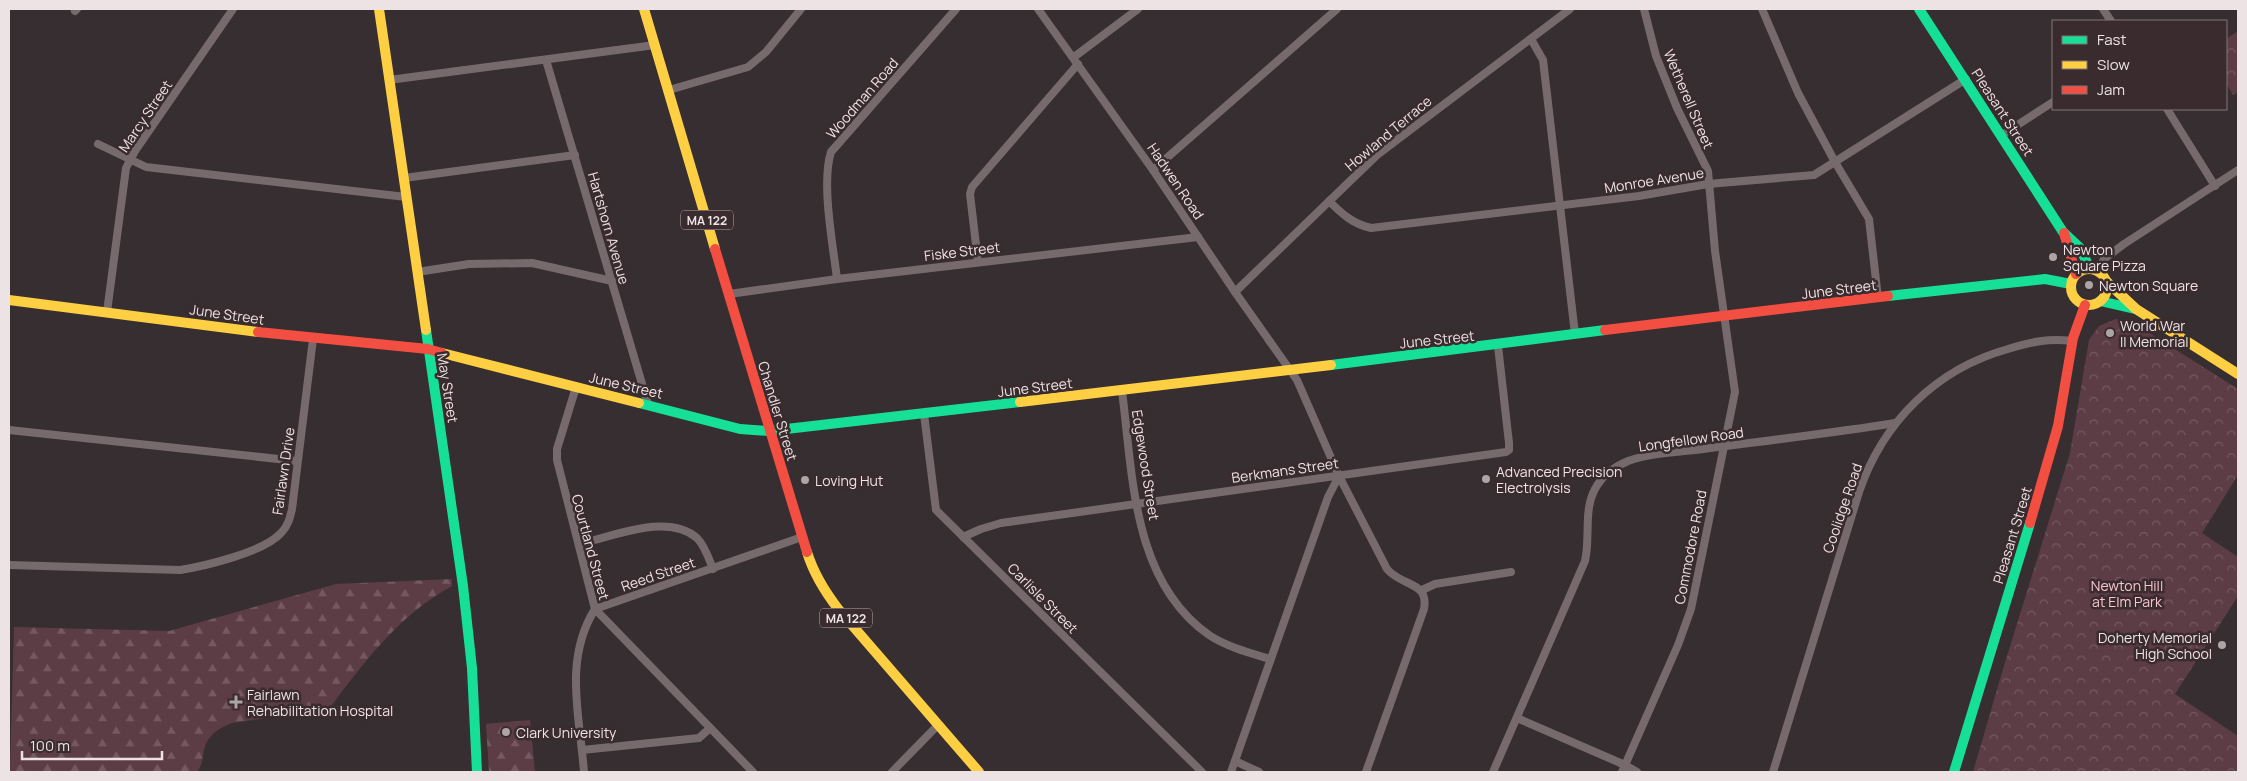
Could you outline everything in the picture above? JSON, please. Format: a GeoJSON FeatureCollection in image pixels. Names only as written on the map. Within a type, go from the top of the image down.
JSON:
{"type":"FeatureCollection","features":[{"type":"Feature","properties":{"kind":"street","name":"Marcy Street"},"geometry":{"type":"LineString","coordinates":[[107,312],[124,177],[130,160],[234,9]]}},
{"type":"Feature","properties":{"kind":"street","name":"May Street"},"geometry":{"type":"LineString","coordinates":[[378,9],[468,620],[477,772]]}},
{"type":"Feature","properties":{"kind":"street","name":"Chandler Street"},"geometry":{"type":"LineString","coordinates":[[644,9],[769,431],[813,570],[823,589],[979,772]]}},
{"type":"Feature","properties":{"kind":"street"},"geometry":{"type":"LineString","coordinates":[[669,90],[748,67],[766,52],[802,9]]}},
{"type":"Feature","properties":{"kind":"street","name":"Woodman Road"},"geometry":{"type":"LineString","coordinates":[[838,279],[827,181],[827,164],[831,152],[956,9]]}},
{"type":"Feature","properties":{"kind":"street","name":"Hadwen Road"},"geometry":{"type":"LineString","coordinates":[[1038,9],[1153,170],[1297,380],[1339,476],[1387,569],[1398,579],[1422,590]]}},
{"type":"Feature","properties":{"kind":"street"},"geometry":{"type":"LineString","coordinates":[[1074,57],[1138,9]]}},
{"type":"Feature","properties":{"kind":"street"},"geometry":{"type":"LineString","coordinates":[[1153,170],[1337,9]]}},
{"type":"Feature","properties":{"kind":"street","name":"Howland Terrace"},"geometry":{"type":"LineString","coordinates":[[1235,292],[1377,155],[1470,82],[1570,9]]}},
{"type":"Feature","properties":{"kind":"street","name":"Wetherell Street"},"geometry":{"type":"LineString","coordinates":[[1644,9],[1656,56],[1677,108],[1708,171],[1715,252],[1725,317]]}},
{"type":"Feature","properties":{"kind":"street"},"geometry":{"type":"LineString","coordinates":[[1762,9],[1798,93],[1835,162],[1869,219],[1878,298]]}},
{"type":"Feature","properties":{"kind":"street","name":"Pleasant Street"},"geometry":{"type":"LineString","coordinates":[[1918,9],[1966,79],[2063,232],[2080,248],[2098,274],[2136,309]]}},
{"type":"Feature","properties":{"kind":"street"},"geometry":{"type":"LineString","coordinates":[[1531,39],[1543,60],[1576,334]]}},
{"type":"Feature","properties":{"kind":"street"},"geometry":{"type":"LineString","coordinates":[[389,80],[655,45]]}},
{"type":"Feature","properties":{"kind":"street","name":"Hartshorn Avenue"},"geometry":{"type":"LineString","coordinates":[[546,60],[648,404]]}},
{"type":"Feature","properties":{"kind":"street"},"geometry":{"type":"LineString","coordinates":[[978,262],[970,194],[972,187],[1078,64]]}},
{"type":"Feature","properties":{"kind":"street","name":"Monroe Avenue"},"geometry":{"type":"LineString","coordinates":[[1329,201],[1349,220],[1358,225],[1371,228],[1560,206],[1708,184],[1814,175],[1966,79]]}},
{"type":"Feature","properties":{"kind":"street"},"geometry":{"type":"LineString","coordinates":[[2002,135],[2052,103]]}},
{"type":"Feature","properties":{"kind":"street"},"geometry":{"type":"LineString","coordinates":[[2168,110],[2215,186]]}},
{"type":"Feature","properties":{"kind":"street"},"geometry":{"type":"LineString","coordinates":[[98,144],[146,167],[406,197]]}},
{"type":"Feature","properties":{"kind":"street"},"geometry":{"type":"LineString","coordinates":[[404,178],[575,155]]}},
{"type":"Feature","properties":{"kind":"street"},"geometry":{"type":"LineString","coordinates":[[2098,274],[2104,259],[2238,170]]}},
{"type":"Feature","properties":{"kind":"street","name":"Pleasant Street"},"geometry":{"type":"LineString","coordinates":[[2063,232],[2076,274]]}},
{"type":"Feature","properties":{"kind":"street","name":"Fiske Street"},"geometry":{"type":"LineString","coordinates":[[729,294],[838,279],[1198,237]]}},
{"type":"Feature","properties":{"kind":"street"},"geometry":{"type":"LineString","coordinates":[[417,272],[469,264],[532,263],[612,281]]}},
{"type":"Feature","properties":{"kind":"street"},"geometry":{"type":"LineString","coordinates":[[2076,274],[2098,274],[2107,288],[2105,295],[2100,301],[2090,305],[2080,303],[2073,295],[2071,284],[2076,274]]}},
{"type":"Feature","properties":{"kind":"street","name":"June Street"},"geometry":{"type":"LineString","coordinates":[[9,300],[313,339],[428,349],[740,429],[769,431],[1498,346],[1576,334],[1998,283],[2045,279],[2071,284]]}},
{"type":"Feature","properties":{"kind":"street"},"geometry":{"type":"LineString","coordinates":[[2100,301],[2136,309],[2238,374]]}},
{"type":"Feature","properties":{"kind":"street","name":"Pleasant Street"},"geometry":{"type":"LineString","coordinates":[[1954,772],[2047,467],[2058,426],[2072,341],[2085,304]]}},
{"type":"Feature","properties":{"kind":"street","name":"Commodore Road"},"geometry":{"type":"LineString","coordinates":[[1624,769],[1678,644],[1691,609],[1735,392],[1725,317]]}},
{"type":"Feature","properties":{"kind":"street","name":"Fairlawn Drive"},"geometry":{"type":"LineString","coordinates":[[9,565],[180,570],[261,548],[282,533],[289,522],[313,339]]}},
{"type":"Feature","properties":{"kind":"street","name":"Coolidge Road"},"geometry":{"type":"LineString","coordinates":[[1773,772],[1865,475],[1886,434],[1912,403],[1928,389],[1961,367],[1981,357],[2029,342],[2057,339],[2072,341]]}},
{"type":"Feature","properties":{"kind":"street","name":"Berkmans Street"},"geometry":{"type":"LineString","coordinates":[[963,537],[981,529],[1001,524],[1508,450],[1498,346]]}},
{"type":"Feature","properties":{"kind":"street","name":"Courtland Street"},"geometry":{"type":"LineString","coordinates":[[576,387],[557,450],[557,460],[594,609],[753,772]]}},
{"type":"Feature","properties":{"kind":"street","name":"Edgewood Street"},"geometry":{"type":"LineString","coordinates":[[1122,391],[1137,505],[1155,568],[1167,591],[1180,608],[1210,636],[1229,646],[1270,659]]}},
{"type":"Feature","properties":{"kind":"street","name":"Carlisle Street"},"geometry":{"type":"LineString","coordinates":[[924,414],[936,510],[1202,772]]}},
{"type":"Feature","properties":{"kind":"street","name":"Longfellow Road"},"geometry":{"type":"LineString","coordinates":[[1493,772],[1585,561],[1589,543],[1588,511],[1598,484],[1614,468],[1630,460],[1648,455],[1895,423]]}},
{"type":"Feature","properties":{"kind":"street"},"geometry":{"type":"LineString","coordinates":[[9,430],[297,461]]}},
{"type":"Feature","properties":{"kind":"street"},"geometry":{"type":"LineString","coordinates":[[1231,772],[1328,497],[1339,476]]}},
{"type":"Feature","properties":{"kind":"street"},"geometry":{"type":"LineString","coordinates":[[579,544],[665,525],[677,527],[688,531],[698,540],[713,569]]}},
{"type":"Feature","properties":{"kind":"street","name":"Reed Street"},"geometry":{"type":"LineString","coordinates":[[594,609],[802,537]]}},
{"type":"Feature","properties":{"kind":"street"},"geometry":{"type":"LineString","coordinates":[[1366,772],[1424,609],[1426,601],[1422,590],[1435,584],[1511,572]]}},
{"type":"Feature","properties":{"kind":"street"},"geometry":{"type":"LineString","coordinates":[[584,772],[574,668],[588,620],[594,609]]}},
{"type":"Feature","properties":{"kind":"street"},"geometry":{"type":"LineString","coordinates":[[1517,718],[1624,769],[1637,772]]}},
{"type":"Feature","properties":{"kind":"street"},"geometry":{"type":"LineString","coordinates":[[892,772],[938,725]]}},
{"type":"Feature","properties":{"kind":"street"},"geometry":{"type":"LineString","coordinates":[[582,750],[699,738],[710,728]]}},
{"type":"Feature","properties":{"kind":"street"},"geometry":{"type":"LineString","coordinates":[[1236,760],[1259,772]]}},
{"type":"Feature","properties":{"kind":"green space"},"geometry":{"type":"Polygon","coordinates":[[[2238,31],[2238,92],[2233,95],[2227,85],[2227,38],[2238,31]]]}},
{"type":"Feature","properties":{"kind":"green space","name":"Newton Hill at Elm Park"},"geometry":{"type":"Polygon","coordinates":[[[2116,319],[2132,322],[2238,389],[2238,475],[2202,533],[2238,557],[2238,596],[2175,694],[2238,736],[2238,772],[1973,772],[2070,453],[2089,340],[2099,326],[2116,319]]]}},
{"type":"Feature","properties":{"kind":"green space","name":"Fairlawn Rehabilitation Hospital"},"geometry":{"type":"Polygon","coordinates":[[[452,579],[452,586],[416,610],[384,640],[329,709],[227,725],[214,733],[208,740],[197,772],[10,772],[14,627],[169,631],[336,584],[452,579]]]}},
{"type":"Feature","properties":{"kind":"green space"},"geometry":{"type":"Polygon","coordinates":[[[530,720],[535,772],[489,772],[486,724],[530,720]]]}},
{"type":"Feature","properties":{"kind":"traffic: fast"},"geometry":{"type":"LineString","coordinates":[[1919,9],[2063,232],[2080,248],[2090,269]]}},
{"type":"Feature","properties":{"kind":"traffic: fast"},"geometry":{"type":"LineString","coordinates":[[1888,296],[2045,279],[2071,284]]}},
{"type":"Feature","properties":{"kind":"traffic: fast"},"geometry":{"type":"LineString","coordinates":[[2100,301],[2135,309]]}},
{"type":"Feature","properties":{"kind":"traffic: fast"},"geometry":{"type":"LineString","coordinates":[[426,330],[463,586],[472,668],[477,772]]}},
{"type":"Feature","properties":{"kind":"traffic: fast"},"geometry":{"type":"LineString","coordinates":[[1331,365],[1605,330]]}},
{"type":"Feature","properties":{"kind":"traffic: fast"},"geometry":{"type":"LineString","coordinates":[[639,403],[740,429],[769,431],[1020,402]]}},
{"type":"Feature","properties":{"kind":"traffic: fast"},"geometry":{"type":"LineString","coordinates":[[1954,772],[2030,523]]}},
{"type":"Feature","properties":{"kind":"traffic: slow"},"geometry":{"type":"LineString","coordinates":[[379,9],[426,330]]}},
{"type":"Feature","properties":{"kind":"traffic: slow"},"geometry":{"type":"LineString","coordinates":[[644,9],[715,249]]}},
{"type":"Feature","properties":{"kind":"traffic: slow"},"geometry":{"type":"LineString","coordinates":[[2089,269],[2102,274],[2107,287],[2102,300],[2089,305],[2076,300],[2071,287],[2076,274],[2089,269]]}},
{"type":"Feature","properties":{"kind":"traffic: slow"},"geometry":{"type":"LineString","coordinates":[[2105,280],[2136,309],[2238,374]]}},
{"type":"Feature","properties":{"kind":"traffic: slow"},"geometry":{"type":"LineString","coordinates":[[9,300],[258,332]]}},
{"type":"Feature","properties":{"kind":"traffic: slow"},"geometry":{"type":"LineString","coordinates":[[442,353],[639,403]]}},
{"type":"Feature","properties":{"kind":"traffic: slow"},"geometry":{"type":"LineString","coordinates":[[1020,402],[1331,365]]}},
{"type":"Feature","properties":{"kind":"traffic: slow"},"geometry":{"type":"LineString","coordinates":[[807,552],[820,583],[839,610],[979,772]]}},
{"type":"Feature","properties":{"kind":"traffic: jam"},"geometry":{"type":"LineString","coordinates":[[2064,233],[2076,274]]}},
{"type":"Feature","properties":{"kind":"traffic: jam"},"geometry":{"type":"LineString","coordinates":[[715,249],[807,552]]}},
{"type":"Feature","properties":{"kind":"traffic: jam"},"geometry":{"type":"LineString","coordinates":[[1605,330],[1888,296]]}},
{"type":"Feature","properties":{"kind":"traffic: jam"},"geometry":{"type":"LineString","coordinates":[[2030,523],[2058,426],[2073,338],[2085,305]]}},
{"type":"Feature","properties":{"kind":"traffic: jam"},"geometry":{"type":"LineString","coordinates":[[258,332],[428,349],[442,353]]}},
{"type":"Feature","properties":{"kind":"place","name":"Newton Square Pizza"},"geometry":{"type":"Point","coordinates":[2053,257]}},
{"type":"Feature","properties":{"kind":"place","name":"Newton Square"},"geometry":{"type":"Point","coordinates":[2089,285]}},
{"type":"Feature","properties":{"kind":"place","name":"World War II Memorial"},"geometry":{"type":"Point","coordinates":[2110,333]}},
{"type":"Feature","properties":{"kind":"place","name":"Advanced Precision Electrolysis"},"geometry":{"type":"Point","coordinates":[1486,479]}},
{"type":"Feature","properties":{"kind":"place","name":"Loving Hut"},"geometry":{"type":"Point","coordinates":[805,480]}},
{"type":"Feature","properties":{"kind":"place","name":"Doherty Memorial High School"},"geometry":{"type":"Point","coordinates":[2222,645]}},
{"type":"Feature","properties":{"kind":"place","name":"Fairlawn Rehabilitation Hospital"},"geometry":{"type":"Point","coordinates":[236,702]}},
{"type":"Feature","properties":{"kind":"place","name":"Clark University"},"geometry":{"type":"Point","coordinates":[506,732]}}]}
